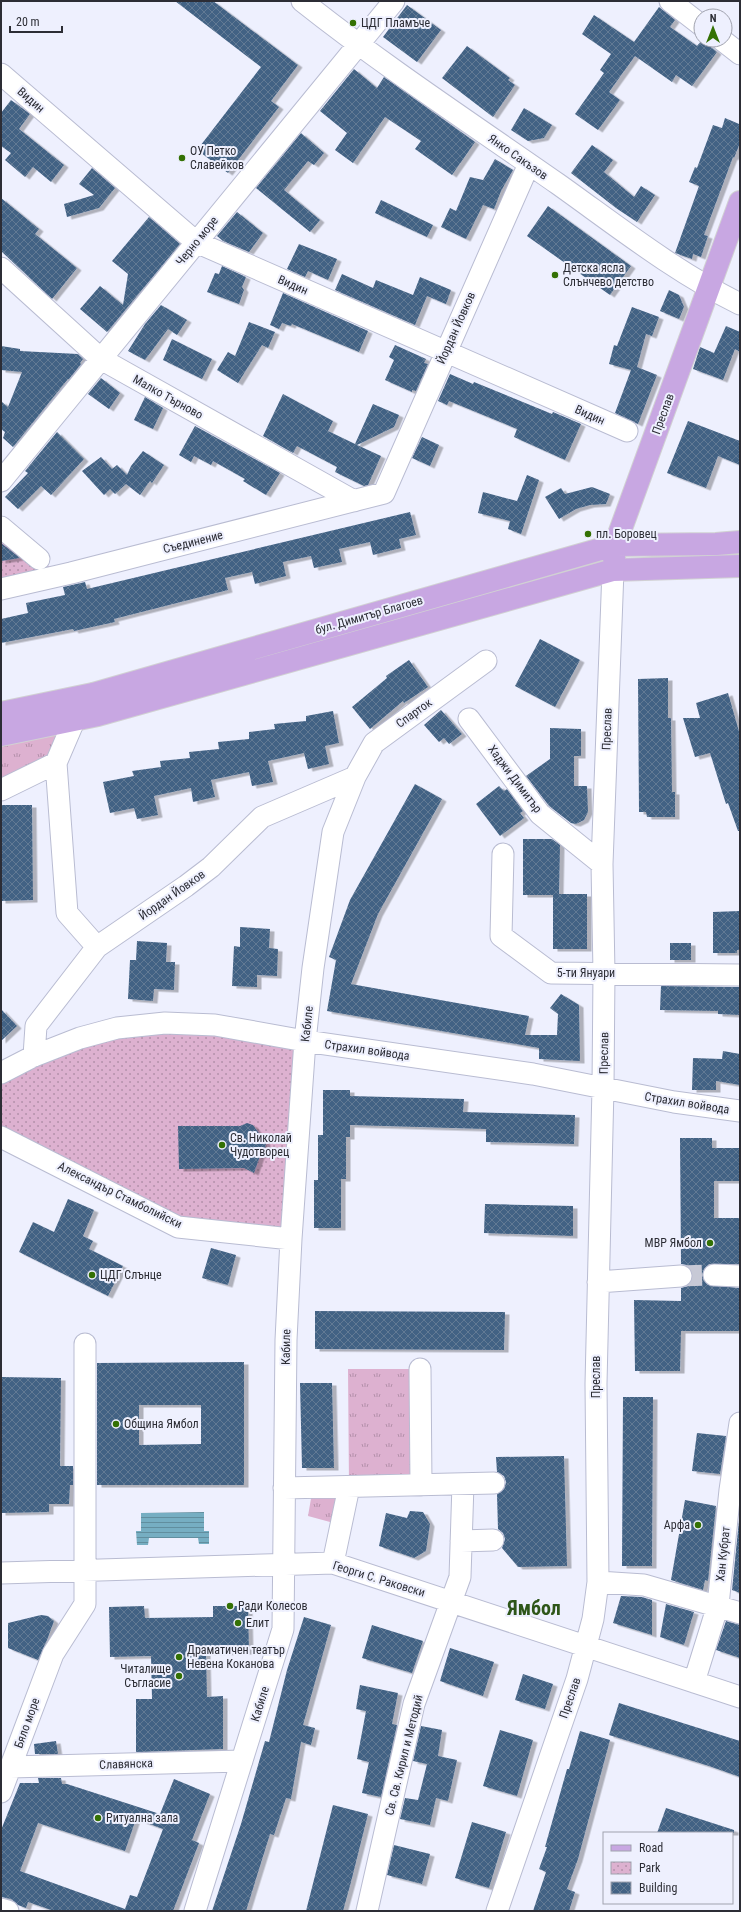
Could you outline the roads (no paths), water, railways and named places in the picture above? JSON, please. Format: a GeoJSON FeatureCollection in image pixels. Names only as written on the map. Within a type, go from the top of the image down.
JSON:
{"type":"FeatureCollection","features":[{"type":"Feature","properties":{"kind":"main road","name":"Преслав"},"geometry":{"type":"LineString","coordinates":[[613,570],[615,545],[740,202]]}},
{"type":"Feature","properties":{"kind":"main road","name":"бул. Димитър Благоев"},"geometry":{"type":"LineString","coordinates":[[1,713],[93,694],[615,545],[740,542]]}},
{"type":"Feature","properties":{"kind":"main road","name":"бул. Димитър Благоев"},"geometry":{"type":"LineString","coordinates":[[1,735],[74,721],[613,570],[740,566]]}},
{"type":"Feature","properties":{"kind":"street","name":"Янко Сакъзов"},"geometry":{"type":"LineString","coordinates":[[302,1],[358,45],[708,288],[740,304]]}},
{"type":"Feature","properties":{"kind":"street","name":"Черно море"},"geometry":{"type":"LineString","coordinates":[[1,481],[394,1]]}},
{"type":"Feature","properties":{"kind":"street"},"geometry":{"type":"LineString","coordinates":[[670,1],[693,18]]}},
{"type":"Feature","properties":{"kind":"street","name":"Видин"},"geometry":{"type":"LineString","coordinates":[[1,74],[196,242],[627,431]]}},
{"type":"Feature","properties":{"kind":"street","name":"Йордан Йовков"},"geometry":{"type":"LineString","coordinates":[[384,493],[445,350],[529,164]]}},
{"type":"Feature","properties":{"kind":"street","name":"Малко Търново"},"geometry":{"type":"LineString","coordinates":[[1,268],[101,359],[354,501]]}},
{"type":"Feature","properties":{"kind":"street","name":"Съединение"},"geometry":{"type":"LineString","coordinates":[[1,589],[79,572],[384,493]]}},
{"type":"Feature","properties":{"kind":"street"},"geometry":{"type":"LineString","coordinates":[[1,527],[39,559]]}},
{"type":"Feature","properties":{"kind":"street","name":"Преслав"},"geometry":{"type":"LineString","coordinates":[[497,1911],[577,1679],[593,1619],[598,1582],[596,1378],[603,1088],[604,972],[602,864],[613,570]]}},
{"type":"Feature","properties":{"kind":"street","name":"Спарток"},"geometry":{"type":"LineString","coordinates":[[354,777],[374,743],[486,661]]}},
{"type":"Feature","properties":{"kind":"street","name":"Хаджи Димитър"},"geometry":{"type":"LineString","coordinates":[[469,719],[540,814],[602,864]]}},
{"type":"Feature","properties":{"kind":"street"},"geometry":{"type":"LineString","coordinates":[[74,721],[56,764],[67,913],[97,947]]}},
{"type":"Feature","properties":{"kind":"street"},"geometry":{"type":"LineString","coordinates":[[1,790],[56,764]]}},
{"type":"Feature","properties":{"kind":"street","name":"Йордан Йовков"},"geometry":{"type":"LineString","coordinates":[[34,1056],[36,1026],[97,947],[211,867],[262,817],[354,777]]}},
{"type":"Feature","properties":{"kind":"street","name":"Кабиле"},"geometry":{"type":"LineString","coordinates":[[195,1911],[283,1629],[286,1340],[305,1041],[313,968],[333,832],[354,777]]}},
{"type":"Feature","properties":{"kind":"street","name":"5-ти Януари"},"geometry":{"type":"LineString","coordinates":[[503,854],[501,936],[551,973],[604,972],[740,975]]}},
{"type":"Feature","properties":{"kind":"street","name":"Страхил войвода"},"geometry":{"type":"LineString","coordinates":[[1,1073],[34,1056],[80,1038],[117,1028],[164,1023],[215,1025],[305,1041],[533,1074],[674,1102],[740,1111]]}},
{"type":"Feature","properties":{"kind":"street","name":"Александър Стамболийски"},"geometry":{"type":"LineString","coordinates":[[1,1137],[79,1175],[178,1227],[292,1239]]}},
{"type":"Feature","properties":{"kind":"street"},"geometry":{"type":"LineString","coordinates":[[598,1282],[681,1276]]}},
{"type":"Feature","properties":{"kind":"street"},"geometry":{"type":"LineString","coordinates":[[714,1276],[740,1276]]}},
{"type":"Feature","properties":{"kind":"street","name":"Бяло море"},"geometry":{"type":"LineString","coordinates":[[1,1792],[52,1654],[85,1604],[85,1344]]}},
{"type":"Feature","properties":{"kind":"street"},"geometry":{"type":"LineString","coordinates":[[420,1369],[421,1485]]}},
{"type":"Feature","properties":{"kind":"street","name":"Хан Кубрат"},"geometry":{"type":"LineString","coordinates":[[694,1682],[718,1605],[735,1490],[740,1423]]}},
{"type":"Feature","properties":{"kind":"street"},"geometry":{"type":"LineString","coordinates":[[284,1488],[494,1483]]}},
{"type":"Feature","properties":{"kind":"street","name":"Св. Св. Кирил и Методий"},"geometry":{"type":"LineString","coordinates":[[367,1911],[414,1704],[460,1577],[463,1484]]}},
{"type":"Feature","properties":{"kind":"street"},"geometry":{"type":"LineString","coordinates":[[333,1562],[349,1487]]}},
{"type":"Feature","properties":{"kind":"street"},"geometry":{"type":"LineString","coordinates":[[461,1541],[494,1540]]}},
{"type":"Feature","properties":{"kind":"street","name":"Георги С. Раковски"},"geometry":{"type":"LineString","coordinates":[[9,1573],[333,1562],[740,1697]]}},
{"type":"Feature","properties":{"kind":"street"},"geometry":{"type":"LineString","coordinates":[[1,1590],[9,1573]]}},
{"type":"Feature","properties":{"kind":"street"},"geometry":{"type":"LineString","coordinates":[[598,1582],[644,1585],[718,1605],[740,1613]]}},
{"type":"Feature","properties":{"kind":"street","name":"Славянска"},"geometry":{"type":"LineString","coordinates":[[10,1767],[242,1761]]}},
{"type":"Feature","properties":{"kind":"street"},"geometry":{"type":"LineString","coordinates":[[1,1909],[8,1911]]}},
{"type":"Feature","properties":{"kind":"water"},"geometry":{"type":"Polygon","coordinates":[[[204,1512],[204,1531],[209,1531],[209,1544],[199,1544],[198,1538],[149,1538],[148,1545],[137,1545],[136,1531],[141,1531],[141,1513],[204,1512]]]}},
{"type":"Feature","properties":{"kind":"tunnel"},"geometry":{"type":"LineString","coordinates":[[681,1276],[714,1275]]}},
{"type":"Feature","properties":{"kind":"place","name":"ЦДГ Пламъче"},"geometry":{"type":"Point","coordinates":[353,23]}},
{"type":"Feature","properties":{"kind":"place","name":"ОУ Петко Славейков"},"geometry":{"type":"Point","coordinates":[182,158]}},
{"type":"Feature","properties":{"kind":"place","name":"Детска ясла Слънчево детство"},"geometry":{"type":"Point","coordinates":[555,275]}},
{"type":"Feature","properties":{"kind":"place","name":"пл. Боровец"},"geometry":{"type":"Point","coordinates":[588,534]}},
{"type":"Feature","properties":{"kind":"place","name":"Св. Николай Чудотворец"},"geometry":{"type":"Point","coordinates":[222,1145]}},
{"type":"Feature","properties":{"kind":"place","name":"МВР Ямбол"},"geometry":{"type":"Point","coordinates":[710,1243]}},
{"type":"Feature","properties":{"kind":"place","name":"ЦДГ Слънце"},"geometry":{"type":"Point","coordinates":[92,1275]}},
{"type":"Feature","properties":{"kind":"place","name":"Община Ямбол"},"geometry":{"type":"Point","coordinates":[116,1424]}},
{"type":"Feature","properties":{"kind":"place","name":"Арфа"},"geometry":{"type":"Point","coordinates":[698,1525]}},
{"type":"Feature","properties":{"kind":"place","name":"Ради Колесов"},"geometry":{"type":"Point","coordinates":[230,1606]}},
{"type":"Feature","properties":{"kind":"place","name":"Елит"},"geometry":{"type":"Point","coordinates":[238,1623]}},
{"type":"Feature","properties":{"kind":"place","name":"Драматичен театър Невена Коканова"},"geometry":{"type":"Point","coordinates":[179,1657]}},
{"type":"Feature","properties":{"kind":"place","name":"Читалище Съгласие"},"geometry":{"type":"Point","coordinates":[179,1676]}},
{"type":"Feature","properties":{"kind":"place","name":"Ритуална зала"},"geometry":{"type":"Point","coordinates":[98,1818]}},
{"type":"Feature","properties":{"kind":"district","name":"Ямбол"},"geometry":{"type":"Point","coordinates":[534,1608]}}]}
